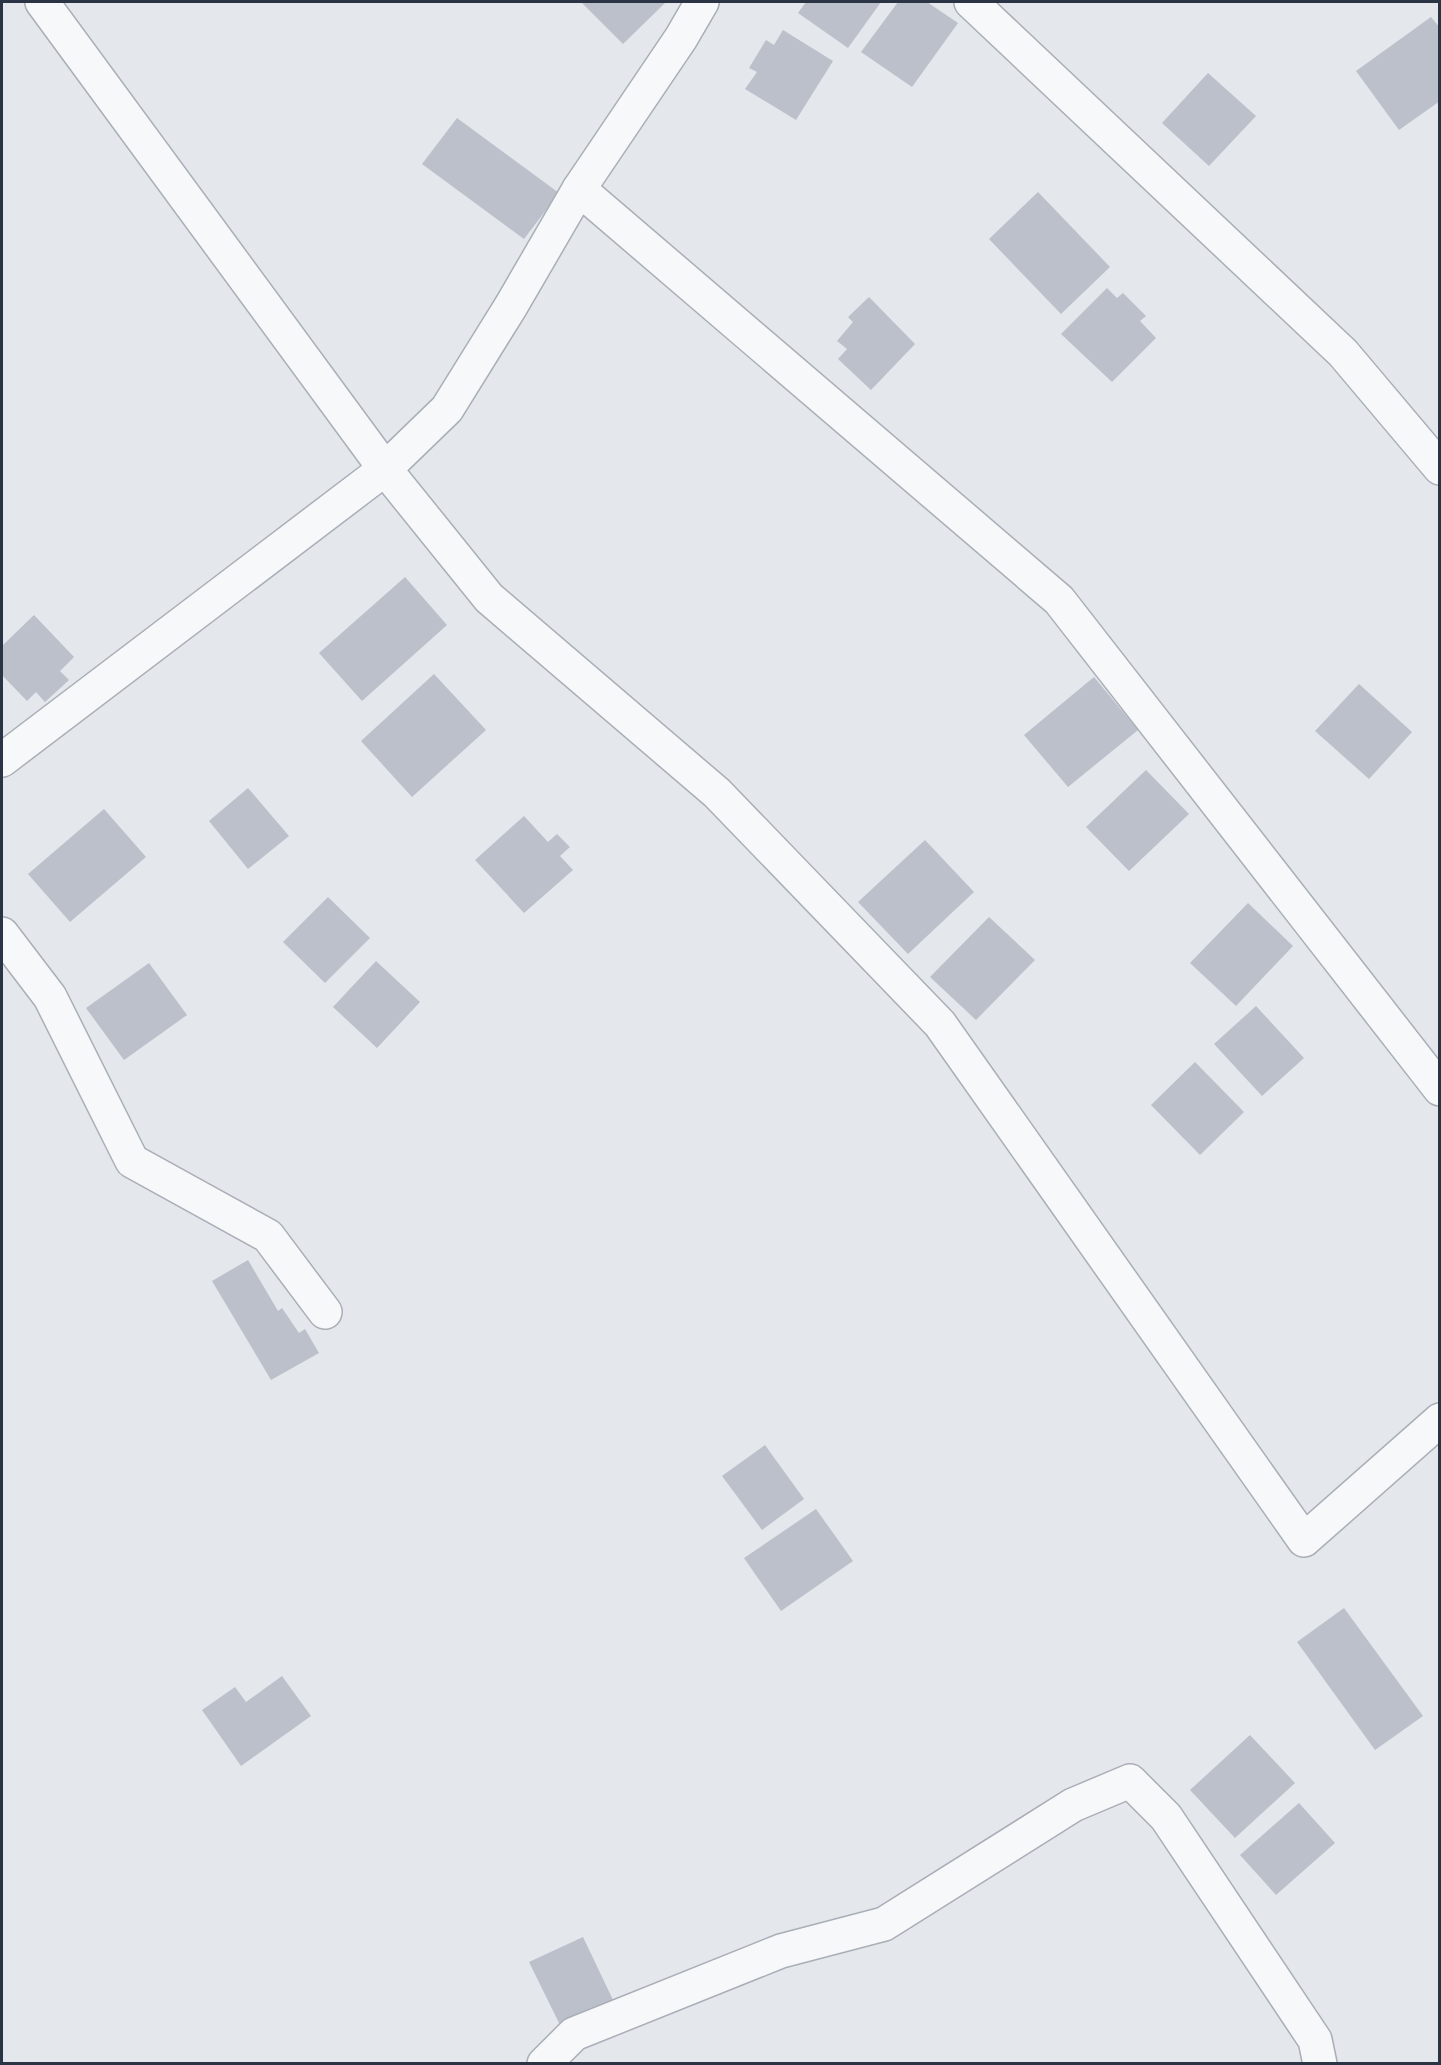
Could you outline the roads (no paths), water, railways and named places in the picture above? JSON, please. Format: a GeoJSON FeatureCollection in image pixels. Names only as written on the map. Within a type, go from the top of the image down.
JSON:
{"type":"FeatureCollection","features":[{"type":"Feature","properties":{"kind":"street"},"geometry":{"type":"LineString","coordinates":[[42,2],[385,469],[489,598],[717,793],[940,1024],[1304,1540],[1440,1420]]}},
{"type":"Feature","properties":{"kind":"street"},"geometry":{"type":"LineString","coordinates":[[2,760],[385,469],[447,409],[511,306],[579,189],[681,38],[702,2]]}},
{"type":"Feature","properties":{"kind":"street"},"geometry":{"type":"LineString","coordinates":[[971,2],[1343,352],[1440,468]]}},
{"type":"Feature","properties":{"kind":"street"},"geometry":{"type":"LineString","coordinates":[[579,189],[1059,600],[1440,1089]]}},
{"type":"Feature","properties":{"kind":"street"},"geometry":{"type":"LineString","coordinates":[[2,934],[50,997],[132,1161],[268,1236],[325,1312]]}},
{"type":"Feature","properties":{"kind":"street"},"geometry":{"type":"LineString","coordinates":[[544,2064],[574,2034],[781,1951],[884,1924],[1072,1805],[1130,1781],[1166,1817],[1315,2040],[1320,2064]]}}]}
